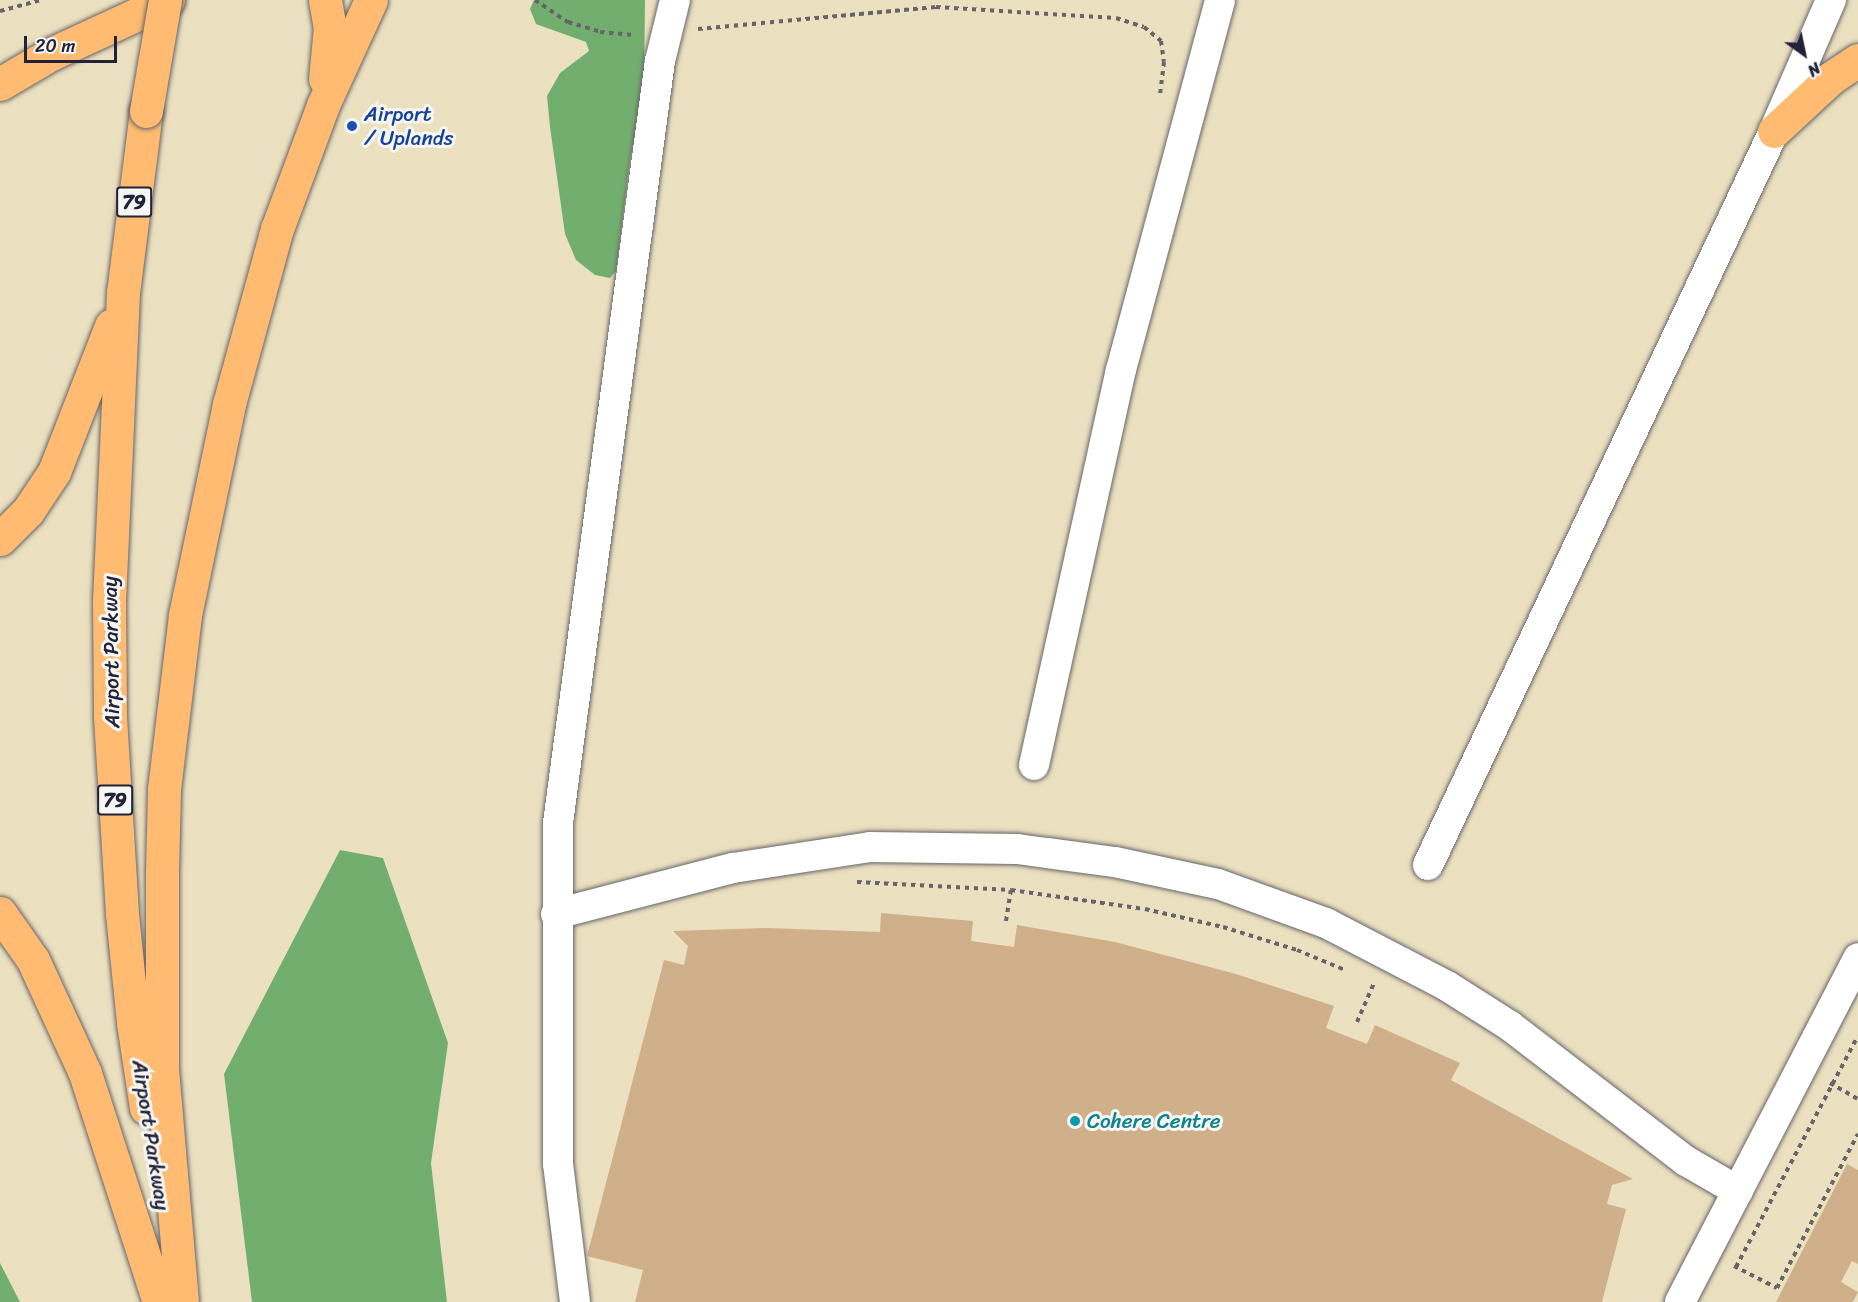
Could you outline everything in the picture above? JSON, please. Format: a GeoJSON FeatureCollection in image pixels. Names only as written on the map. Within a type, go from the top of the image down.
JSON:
{"type":"FeatureCollection","features":[{"type":"Feature","properties":{"kind":"main road"},"geometry":{"type":"LineString","coordinates":[[0,84],[51,54],[166,0]]}},
{"type":"Feature","properties":{"kind":"main road","name":"Airport Parkway"},"geometry":{"type":"LineString","coordinates":[[166,0],[146,111],[123,293],[109,598],[117,837],[133,1023],[182,1302]]}},
{"type":"Feature","properties":{"kind":"main road"},"geometry":{"type":"LineString","coordinates":[[323,105],[330,27],[325,0]]}},
{"type":"Feature","properties":{"kind":"main road"},"geometry":{"type":"LineString","coordinates":[[182,1302],[162,1068],[162,860],[172,704],[185,615],[229,404],[277,229],[323,105],[371,0]]}},
{"type":"Feature","properties":{"kind":"main road"},"geometry":{"type":"LineString","coordinates":[[0,59],[51,54]]}},
{"type":"Feature","properties":{"kind":"main road"},"geometry":{"type":"LineString","coordinates":[[1774,131],[1831,78],[1858,60]]}},
{"type":"Feature","properties":{"kind":"main road"},"geometry":{"type":"LineString","coordinates":[[0,539],[28,511],[54,472],[123,293]]}},
{"type":"Feature","properties":{"kind":"main road"},"geometry":{"type":"LineString","coordinates":[[0,913],[33,960],[81,1063],[159,1302]]}},
{"type":"Feature","properties":{"kind":"lane"},"geometry":{"type":"LineString","coordinates":[[574,1302],[558,1164],[556,914],[558,823],[665,33],[675,0]]}},
{"type":"Feature","properties":{"kind":"lane"},"geometry":{"type":"LineString","coordinates":[[1034,765],[1120,370],[1220,0]]}},
{"type":"Feature","properties":{"kind":"lane"},"geometry":{"type":"LineString","coordinates":[[1428,865],[1774,131],[1831,0]]}},
{"type":"Feature","properties":{"kind":"lane"},"geometry":{"type":"LineString","coordinates":[[556,914],[733,868],[870,847],[1017,849],[1115,862],[1218,884],[1326,923],[1447,986],[1510,1026],[1686,1161],[1738,1191]]}},
{"type":"Feature","properties":{"kind":"lane"},"geometry":{"type":"LineString","coordinates":[[1680,1302],[1858,958]]}},
{"type":"Feature","properties":{"kind":"path"},"geometry":{"type":"LineString","coordinates":[[0,11],[41,0]]}},
{"type":"Feature","properties":{"kind":"path"},"geometry":{"type":"LineString","coordinates":[[535,0],[568,22],[600,32],[665,33],[936,7],[1116,18],[1144,27],[1161,41],[1164,62],[1160,99]]}},
{"type":"Feature","properties":{"kind":"path"},"geometry":{"type":"LineString","coordinates":[[852,882],[1011,890],[1145,909],[1223,927],[1297,950],[1352,973]]}},
{"type":"Feature","properties":{"kind":"path"},"geometry":{"type":"LineString","coordinates":[[1006,921],[1011,890]]}},
{"type":"Feature","properties":{"kind":"path"},"geometry":{"type":"LineString","coordinates":[[1363,978],[1384,988]]}},
{"type":"Feature","properties":{"kind":"path"},"geometry":{"type":"LineString","coordinates":[[1357,1022],[1374,983]]}},
{"type":"Feature","properties":{"kind":"path"},"geometry":{"type":"LineString","coordinates":[[1736,1267],[1858,1036]]}},
{"type":"Feature","properties":{"kind":"path"},"geometry":{"type":"LineString","coordinates":[[1730,1264],[1777,1288],[1789,1272],[1858,1134]]}},
{"type":"Feature","properties":{"kind":"green space"},"geometry":{"type":"Polygon","coordinates":[[[534,0],[645,0],[644,89],[630,160],[616,271],[610,278],[595,275],[576,260],[565,234],[547,96],[560,73],[589,51],[586,42],[536,24],[530,9],[534,0]]]}},
{"type":"Feature","properties":{"kind":"green space"},"geometry":{"type":"Polygon","coordinates":[[[340,850],[383,858],[448,1043],[431,1163],[447,1302],[252,1302],[224,1074],[340,850]]]}},
{"type":"Feature","properties":{"kind":"green space"},"geometry":{"type":"Polygon","coordinates":[[[0,1263],[20,1302],[0,1302],[0,1263]]]}},
{"type":"Feature","properties":{"kind":"building","name":"Cohere Centre"},"geometry":{"type":"Polygon","coordinates":[[[881,913],[973,921],[971,941],[1014,947],[1017,925],[1115,942],[1236,974],[1334,1006],[1326,1028],[1367,1044],[1375,1025],[1460,1063],[1451,1080],[1633,1179],[1612,1185],[1607,1204],[1626,1209],[1602,1302],[635,1302],[643,1270],[587,1256],[664,960],[684,965],[688,946],[673,931],[767,928],[880,932],[881,913]]]}},
{"type":"Feature","properties":{"kind":"building"},"geometry":{"type":"Polygon","coordinates":[[[1847,1164],[1858,1170],[1858,1264],[1852,1261],[1841,1282],[1858,1292],[1853,1302],[1776,1302],[1847,1164]]]}},
{"type":"Feature","properties":{"kind":"place","name":"Airport / Uplands"},"geometry":{"type":"Point","coordinates":[352,126]}},
{"type":"Feature","properties":{"kind":"place","name":"Cohere Centre"},"geometry":{"type":"Point","coordinates":[1075,1121]}}]}
